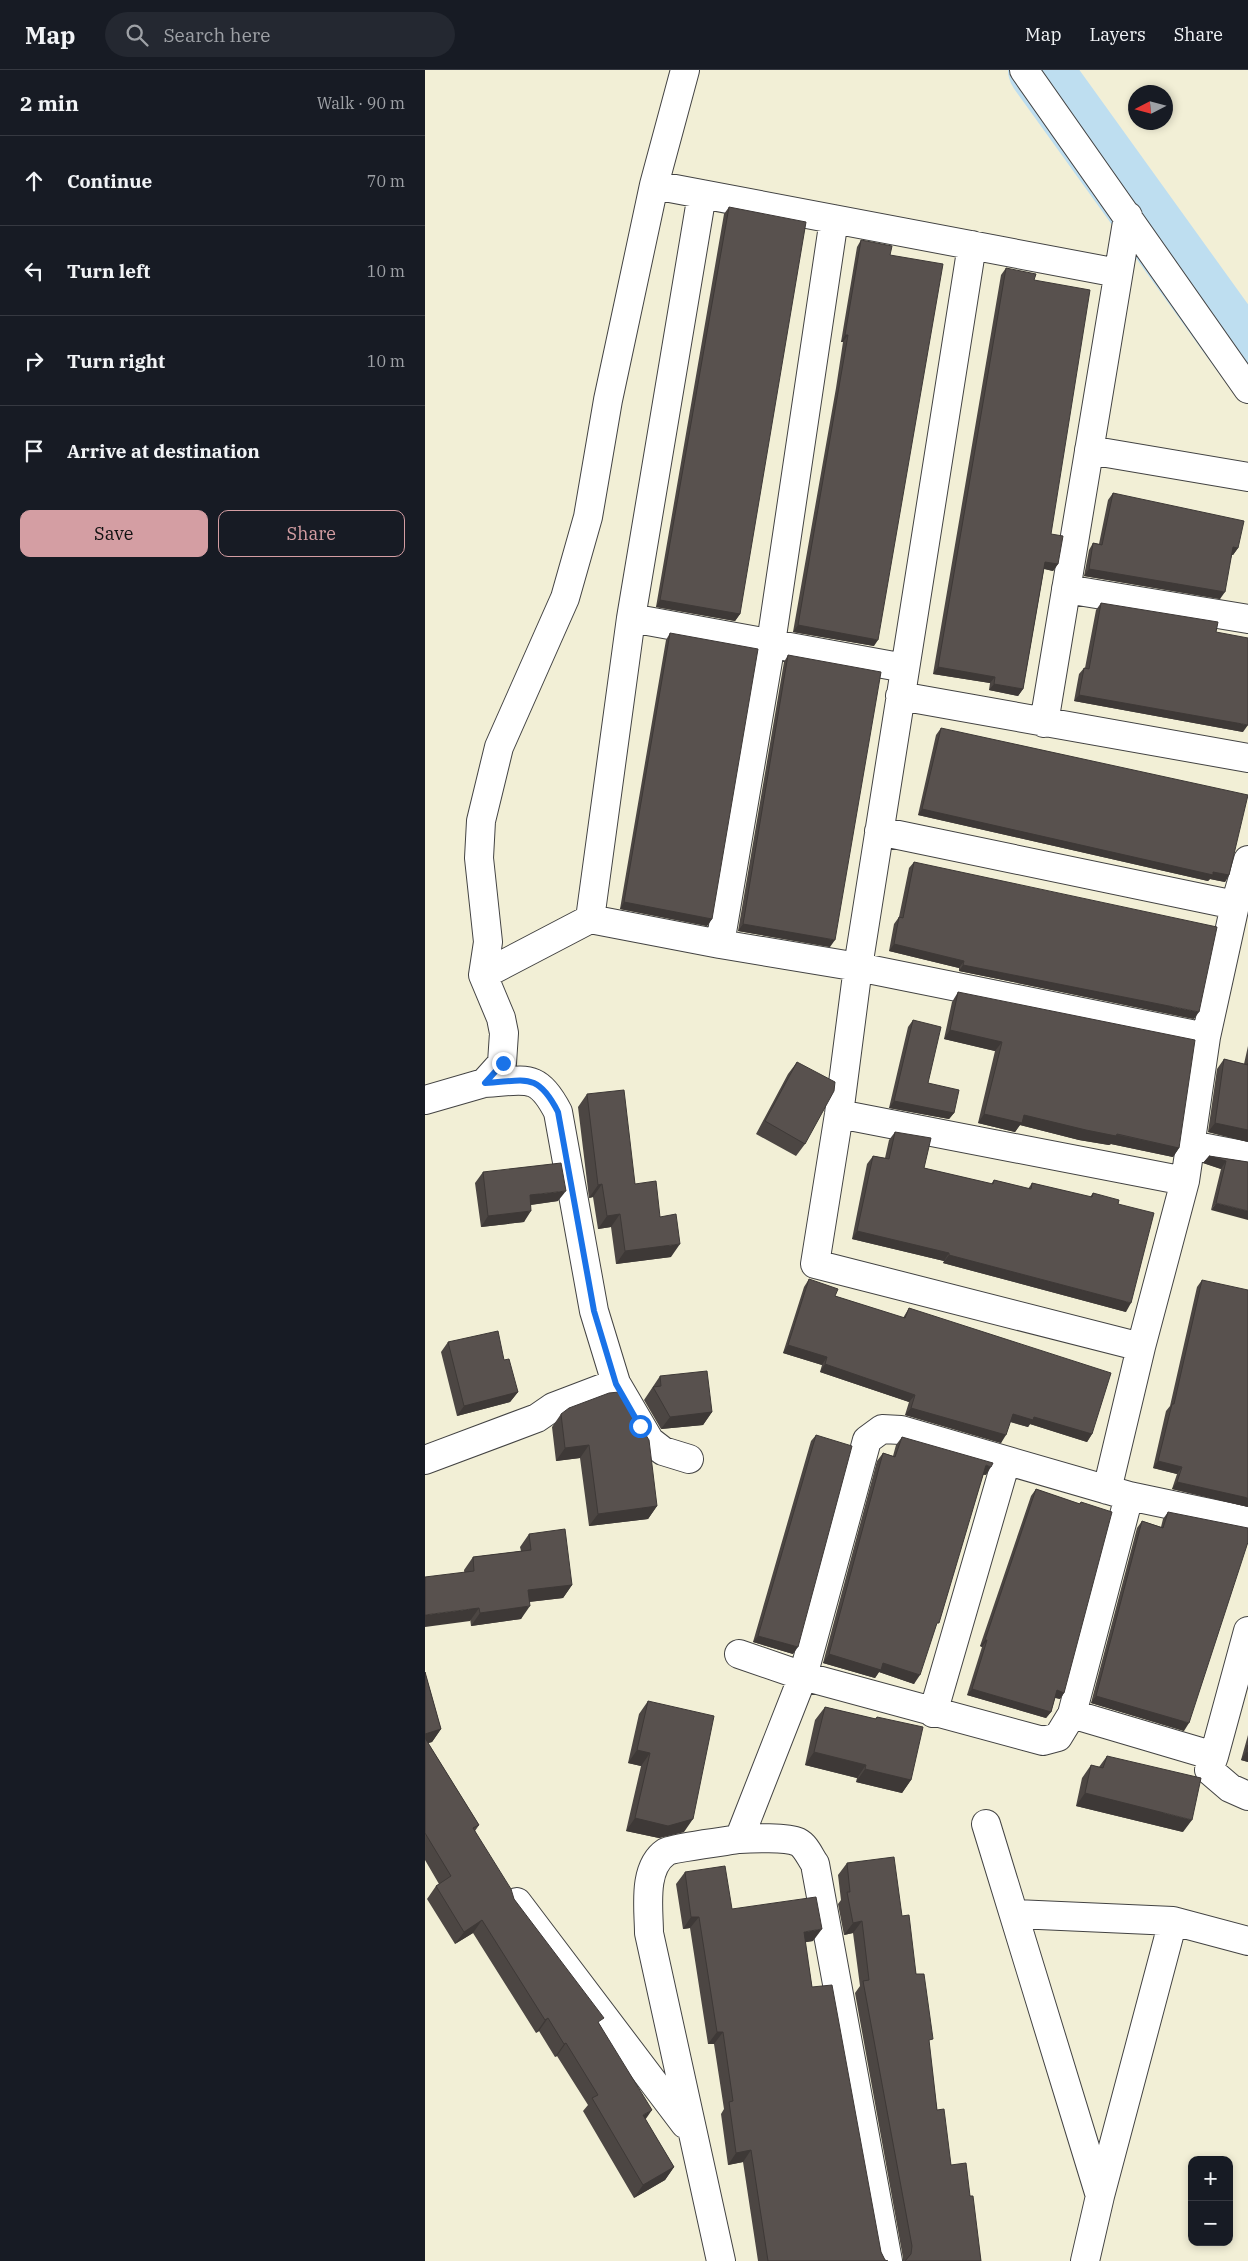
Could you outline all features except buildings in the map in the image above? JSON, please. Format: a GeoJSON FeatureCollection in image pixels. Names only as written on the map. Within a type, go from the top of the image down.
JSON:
{"type":"FeatureCollection","features":[{"type":"Feature","properties":{"kind":"street"},"geometry":{"type":"LineString","coordinates":[[485,1083],[503,1063],[504,1033],[501,1018],[483,975],[488,942],[479,858],[481,821],[499,747],[565,598],[588,517],[608,400],[654,184],[685,70]]}},
{"type":"Feature","properties":{"kind":"street"},"geometry":{"type":"LineString","coordinates":[[1024,70],[1248,389]]}},
{"type":"Feature","properties":{"kind":"street"},"geometry":{"type":"LineString","coordinates":[[654,184],[1118,273]]}},
{"type":"Feature","properties":{"kind":"street"},"geometry":{"type":"LineString","coordinates":[[590,919],[631,618],[702,194]]}},
{"type":"Feature","properties":{"kind":"street"},"geometry":{"type":"LineString","coordinates":[[1044,723],[1127,216]]}},
{"type":"Feature","properties":{"kind":"street"},"geometry":{"type":"LineString","coordinates":[[720,944],[771,643],[834,219]]}},
{"type":"Feature","properties":{"kind":"street"},"geometry":{"type":"LineString","coordinates":[[972,245],[858,967],[839,1114],[815,1264],[1141,1347]]}},
{"type":"Feature","properties":{"kind":"street"},"geometry":{"type":"LineString","coordinates":[[1089,450],[1248,477]]}},
{"type":"Feature","properties":{"kind":"street"},"geometry":{"type":"LineString","coordinates":[[1066,589],[1248,619]]}},
{"type":"Feature","properties":{"kind":"street"},"geometry":{"type":"LineString","coordinates":[[631,618],[905,668]]}},
{"type":"Feature","properties":{"kind":"street"},"geometry":{"type":"LineString","coordinates":[[900,696],[1248,758]]}},
{"type":"Feature","properties":{"kind":"street"},"geometry":{"type":"LineString","coordinates":[[879,831],[1235,905]]}},
{"type":"Feature","properties":{"kind":"street"},"geometry":{"type":"LineString","coordinates":[[739,1654],[803,1676],[1043,1741],[1058,1737],[1072,1714],[1118,1493],[1141,1347],[1185,1181],[1206,1037],[1235,905],[1248,860]]}},
{"type":"Feature","properties":{"kind":"street"},"geometry":{"type":"LineString","coordinates":[[483,975],[590,919],[720,944],[858,967],[1206,1037]]}},
{"type":"Feature","properties":{"kind":"street"},"geometry":{"type":"LineString","coordinates":[[425,1100],[485,1083],[532,1080],[548,1092],[558,1112],[594,1311],[616,1384],[650,1441],[663,1451],[689,1458]]}},
{"type":"Feature","properties":{"kind":"street"},"geometry":{"type":"LineString","coordinates":[[839,1114],[1185,1181]]}},
{"type":"Feature","properties":{"kind":"street"},"geometry":{"type":"LineString","coordinates":[[1191,1145],[1248,1156]]}},
{"type":"Feature","properties":{"kind":"street"},"geometry":{"type":"LineString","coordinates":[[425,1460],[528,1421],[580,1396],[616,1384]]}},
{"type":"Feature","properties":{"kind":"street"},"geometry":{"type":"LineString","coordinates":[[739,1839],[803,1676],[867,1440],[882,1429],[901,1430],[1118,1493],[1248,1522]]}},
{"type":"Feature","properties":{"kind":"street"},"geometry":{"type":"LineString","coordinates":[[933,1712],[1006,1461]]}},
{"type":"Feature","properties":{"kind":"street"},"geometry":{"type":"LineString","coordinates":[[1248,1631],[1209,1770],[1230,1788],[1248,1796]]}},
{"type":"Feature","properties":{"kind":"street"},"geometry":{"type":"LineString","coordinates":[[1072,1714],[1214,1756]]}},
{"type":"Feature","properties":{"kind":"street"},"geometry":{"type":"LineString","coordinates":[[987,1824],[1100,2196]]}},
{"type":"Feature","properties":{"kind":"street"},"geometry":{"type":"LineString","coordinates":[[721,2261],[690,2131],[649,1934],[649,1888],[655,1864],[666,1851],[739,1839],[763,1838],[798,1842],[807,1850],[815,1864],[888,2261]]}},
{"type":"Feature","properties":{"kind":"street"},"geometry":{"type":"LineString","coordinates":[[517,1902],[690,2131]]}},
{"type":"Feature","properties":{"kind":"street"},"geometry":{"type":"LineString","coordinates":[[1014,1914],[1173,1921],[1248,1941]]}},
{"type":"Feature","properties":{"kind":"street"},"geometry":{"type":"LineString","coordinates":[[1085,2261],[1100,2196],[1173,1921]]}},
{"type":"Feature","properties":{"kind":"shaded area"},"geometry":{"type":"Polygon","coordinates":[[[425,70],[1248,70],[1248,2261],[425,2261],[425,70]]]}},
{"type":"Feature","properties":{"kind":"waterway"},"geometry":{"type":"LineString","coordinates":[[1040,70],[1248,359]]}},
{"type":"Feature","properties":{"kind":"route"},"geometry":{"type":"LineString","coordinates":[[503,1063],[485,1083],[532,1080],[548,1092],[558,1112],[594,1311],[616,1384],[640,1426]]}}]}
